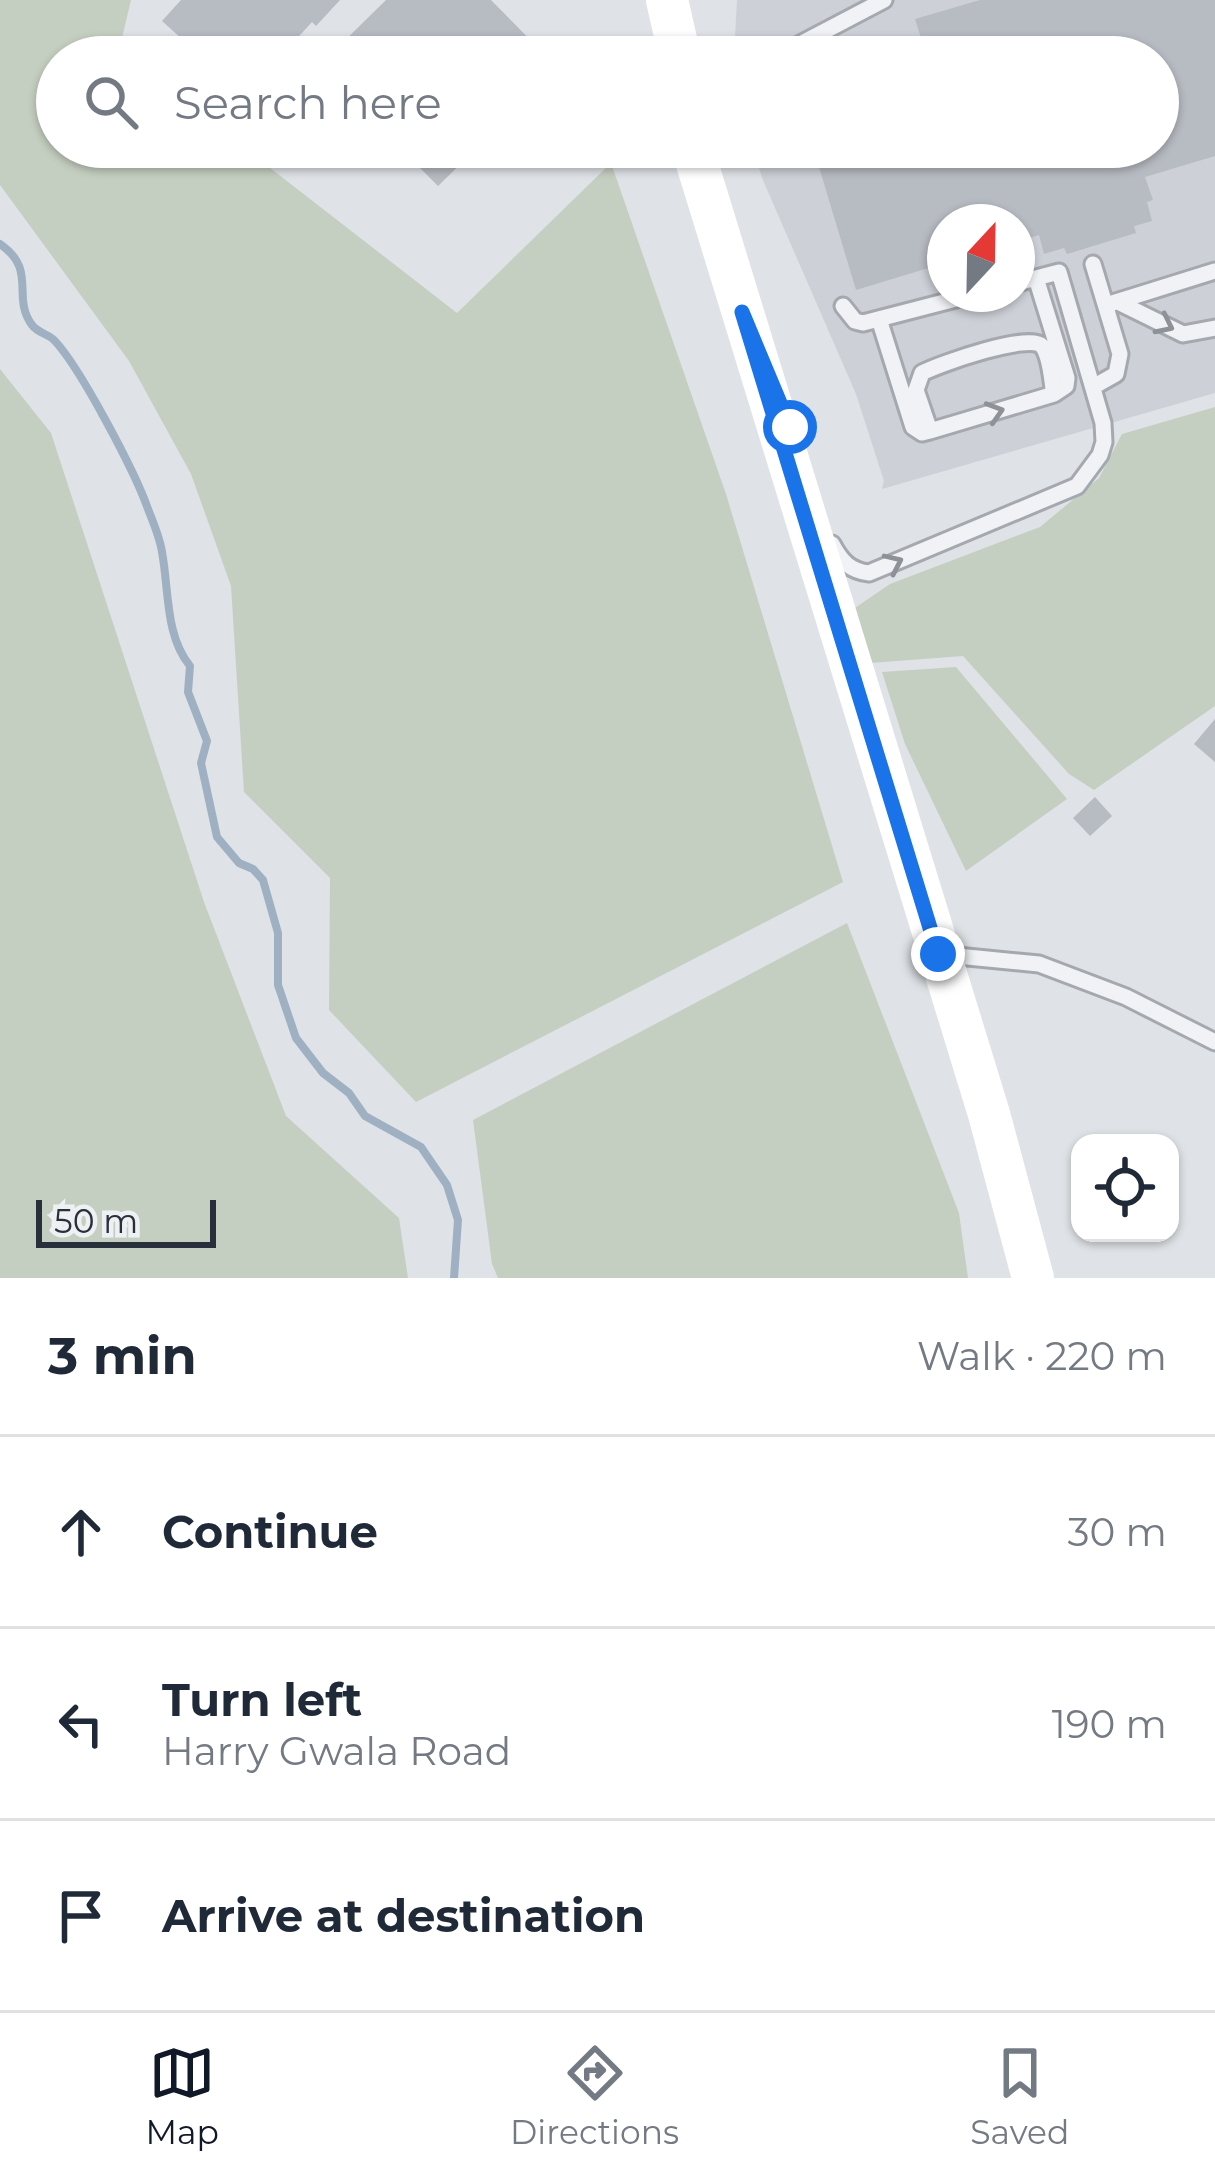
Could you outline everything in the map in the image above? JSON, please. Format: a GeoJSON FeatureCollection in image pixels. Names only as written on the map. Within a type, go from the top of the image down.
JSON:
{"type":"FeatureCollection","features":[{"type":"Feature","properties":{"kind":"main road"},"geometry":{"type":"LineString","coordinates":[[667,0],[676,36]]}},
{"type":"Feature","properties":{"kind":"main road"},"geometry":{"type":"LineString","coordinates":[[685,36],[688,0]]}},
{"type":"Feature","properties":{"kind":"main road"},"geometry":{"type":"LineString","coordinates":[[698,168],[1034,1278]]}},
{"type":"Feature","properties":{"kind":"lane"},"geometry":{"type":"LineString","coordinates":[[815,36],[884,0]]}},
{"type":"Feature","properties":{"kind":"lane"},"geometry":{"type":"LineString","coordinates":[[1093,264],[1112,303],[1120,354],[1112,378],[1093,387]]}},
{"type":"Feature","properties":{"kind":"lane"},"geometry":{"type":"LineString","coordinates":[[1112,303],[1215,271]]}},
{"type":"Feature","properties":{"kind":"lane"},"geometry":{"type":"LineString","coordinates":[[742,312],[833,547],[856,572],[891,567],[922,549],[1035,507],[1076,486],[1095,465],[1104,442],[1059,272],[1036,278],[1067,378],[1061,391],[930,431],[922,433],[913,427],[879,319]]}},
{"type":"Feature","properties":{"kind":"lane"},"geometry":{"type":"LineString","coordinates":[[1112,303],[1183,334],[1215,328]]}},
{"type":"Feature","properties":{"kind":"lane"},"geometry":{"type":"LineString","coordinates":[[843,307],[863,323],[927,306]]}},
{"type":"Feature","properties":{"kind":"lane"},"geometry":{"type":"LineString","coordinates":[[930,431],[916,390],[922,374],[1006,345],[1039,342],[1054,394]]}},
{"type":"Feature","properties":{"kind":"lane"},"geometry":{"type":"LineString","coordinates":[[938,954],[1039,964],[1126,998],[1215,1042]]}},
{"type":"Feature","properties":{"kind":"shaded area"},"geometry":{"type":"Polygon","coordinates":[[[737,0],[1215,0],[1215,393],[882,489],[884,481],[856,394],[759,168],[1179,168],[1179,36],[735,36],[737,0]]]}},
{"type":"Feature","properties":{"kind":"green space"},"geometry":{"type":"Polygon","coordinates":[[[0,0],[131,0],[122,36],[36,36],[36,168],[270,168],[457,313],[606,168],[613,168],[726,494],[843,882],[416,1102],[329,1010],[330,878],[244,792],[231,586],[191,474],[129,361],[0,185],[0,0]]]}},
{"type":"Feature","properties":{"kind":"green space"},"geometry":{"type":"Polygon","coordinates":[[[0,369],[51,433],[204,902],[286,1116],[399,1218],[408,1278],[0,1278],[0,369]]]}},
{"type":"Feature","properties":{"kind":"green space"},"geometry":{"type":"Polygon","coordinates":[[[1215,407],[1215,706],[1094,790],[1069,774],[963,656],[870,663],[852,610],[890,584],[1040,527],[1099,478],[1122,434],[1215,407]]]}},
{"type":"Feature","properties":{"kind":"green space"},"geometry":{"type":"Polygon","coordinates":[[[956,667],[1067,799],[966,871],[905,744],[882,672],[956,667]]]}},
{"type":"Feature","properties":{"kind":"green space"},"geometry":{"type":"Polygon","coordinates":[[[847,923],[959,1213],[968,1278],[498,1278],[492,1264],[473,1120],[847,923]]]}},
{"type":"Feature","properties":{"kind":"building"},"geometry":{"type":"Polygon","coordinates":[[[181,0],[340,0],[316,26],[312,22],[299,36],[179,36],[162,21],[181,0]]]}},
{"type":"Feature","properties":{"kind":"building"},"geometry":{"type":"Polygon","coordinates":[[[386,0],[491,0],[526,36],[349,36],[386,0]]]}},
{"type":"Feature","properties":{"kind":"building"},"geometry":{"type":"Polygon","coordinates":[[[980,0],[1215,0],[1215,156],[1179,167],[1179,36],[920,36],[915,19],[980,0]]]}},
{"type":"Feature","properties":{"kind":"building"},"geometry":{"type":"Polygon","coordinates":[[[420,168],[456,168],[438,186],[420,168]]]}},
{"type":"Feature","properties":{"kind":"building"},"geometry":{"type":"Polygon","coordinates":[[[819,168],[1175,168],[1145,177],[1153,200],[1147,202],[1152,221],[1134,226],[1136,233],[1067,254],[1064,248],[1044,254],[1039,235],[1035,236],[1035,204],[927,204],[927,268],[856,290],[819,168]]]}},
{"type":"Feature","properties":{"kind":"building"},"geometry":{"type":"Polygon","coordinates":[[[1215,719],[1215,762],[1194,744],[1215,719]]]}},
{"type":"Feature","properties":{"kind":"building"},"geometry":{"type":"Polygon","coordinates":[[[1095,797],[1112,816],[1090,836],[1073,818],[1095,797]]]}},
{"type":"Feature","properties":{"kind":"waterway"},"geometry":{"type":"LineString","coordinates":[[0,244],[18,264],[26,315],[34,328],[54,340],[78,373],[119,446],[154,525],[172,627],[190,666],[188,692],[207,741],[201,763],[217,837],[239,863],[263,880],[278,933],[278,985],[296,1038],[365,1116],[421,1147],[447,1185],[458,1220],[454,1278]]}},
{"type":"Feature","properties":{"kind":"route"},"geometry":{"type":"LineString","coordinates":[[790,427],[742,312],[938,954]]}}]}
